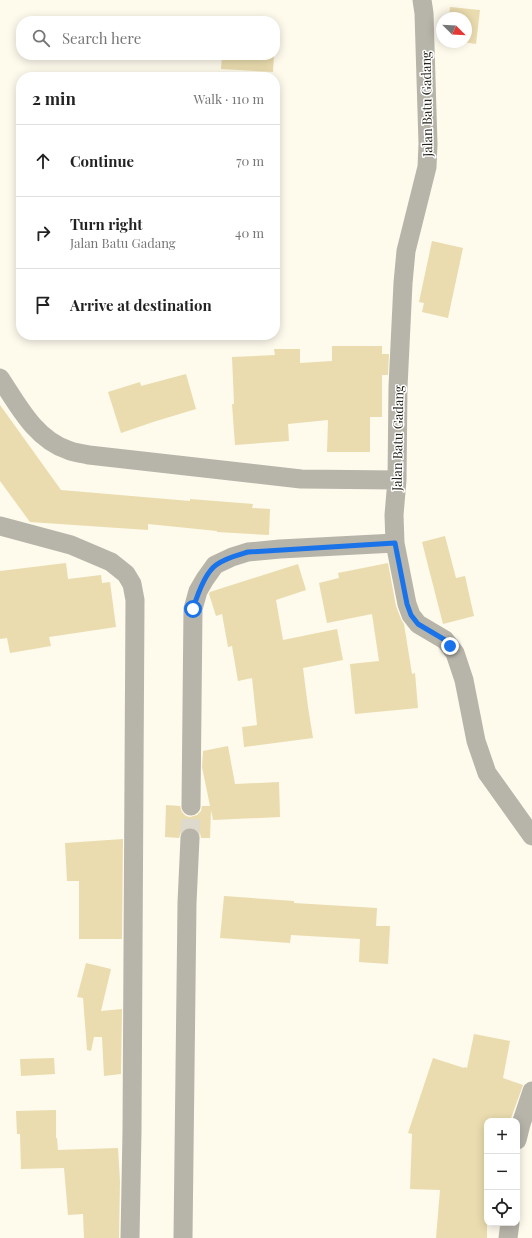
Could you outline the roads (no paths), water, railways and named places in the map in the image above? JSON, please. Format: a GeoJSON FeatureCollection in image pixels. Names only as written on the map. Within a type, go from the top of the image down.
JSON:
{"type":"FeatureCollection","features":[{"type":"Feature","properties":{"kind":"street","name":"Jalan Batu Gadang"},"geometry":{"type":"LineString","coordinates":[[422,0],[424,13],[428,144],[427,167],[406,251],[403,283],[398,387],[397,480],[394,515],[395,543],[407,604],[411,615],[418,624],[445,640],[455,653],[464,680],[476,741],[488,773],[532,836]]}},
{"type":"Feature","properties":{"kind":"street"},"geometry":{"type":"LineString","coordinates":[[0,378],[33,427],[49,441],[67,450],[89,455],[301,479],[397,480]]}},
{"type":"Feature","properties":{"kind":"street"},"geometry":{"type":"LineString","coordinates":[[0,526],[71,545],[112,562],[126,574],[132,584],[135,600],[130,1238]]}},
{"type":"Feature","properties":{"kind":"street"},"geometry":{"type":"LineString","coordinates":[[191,806],[193,609],[202,585],[215,565],[232,557],[248,552],[395,543]]}},
{"type":"Feature","properties":{"kind":"street"},"geometry":{"type":"LineString","coordinates":[[183,1238],[187,903],[190,838]]}},
{"type":"Feature","properties":{"kind":"street"},"geometry":{"type":"LineString","coordinates":[[520,1128],[532,1091]]}},
{"type":"Feature","properties":{"kind":"street"},"geometry":{"type":"LineString","coordinates":[[508,1238],[510,1226]]}},
{"type":"Feature","properties":{"kind":"tunnel"},"geometry":{"type":"LineString","coordinates":[[190,838],[191,806]]}}]}
